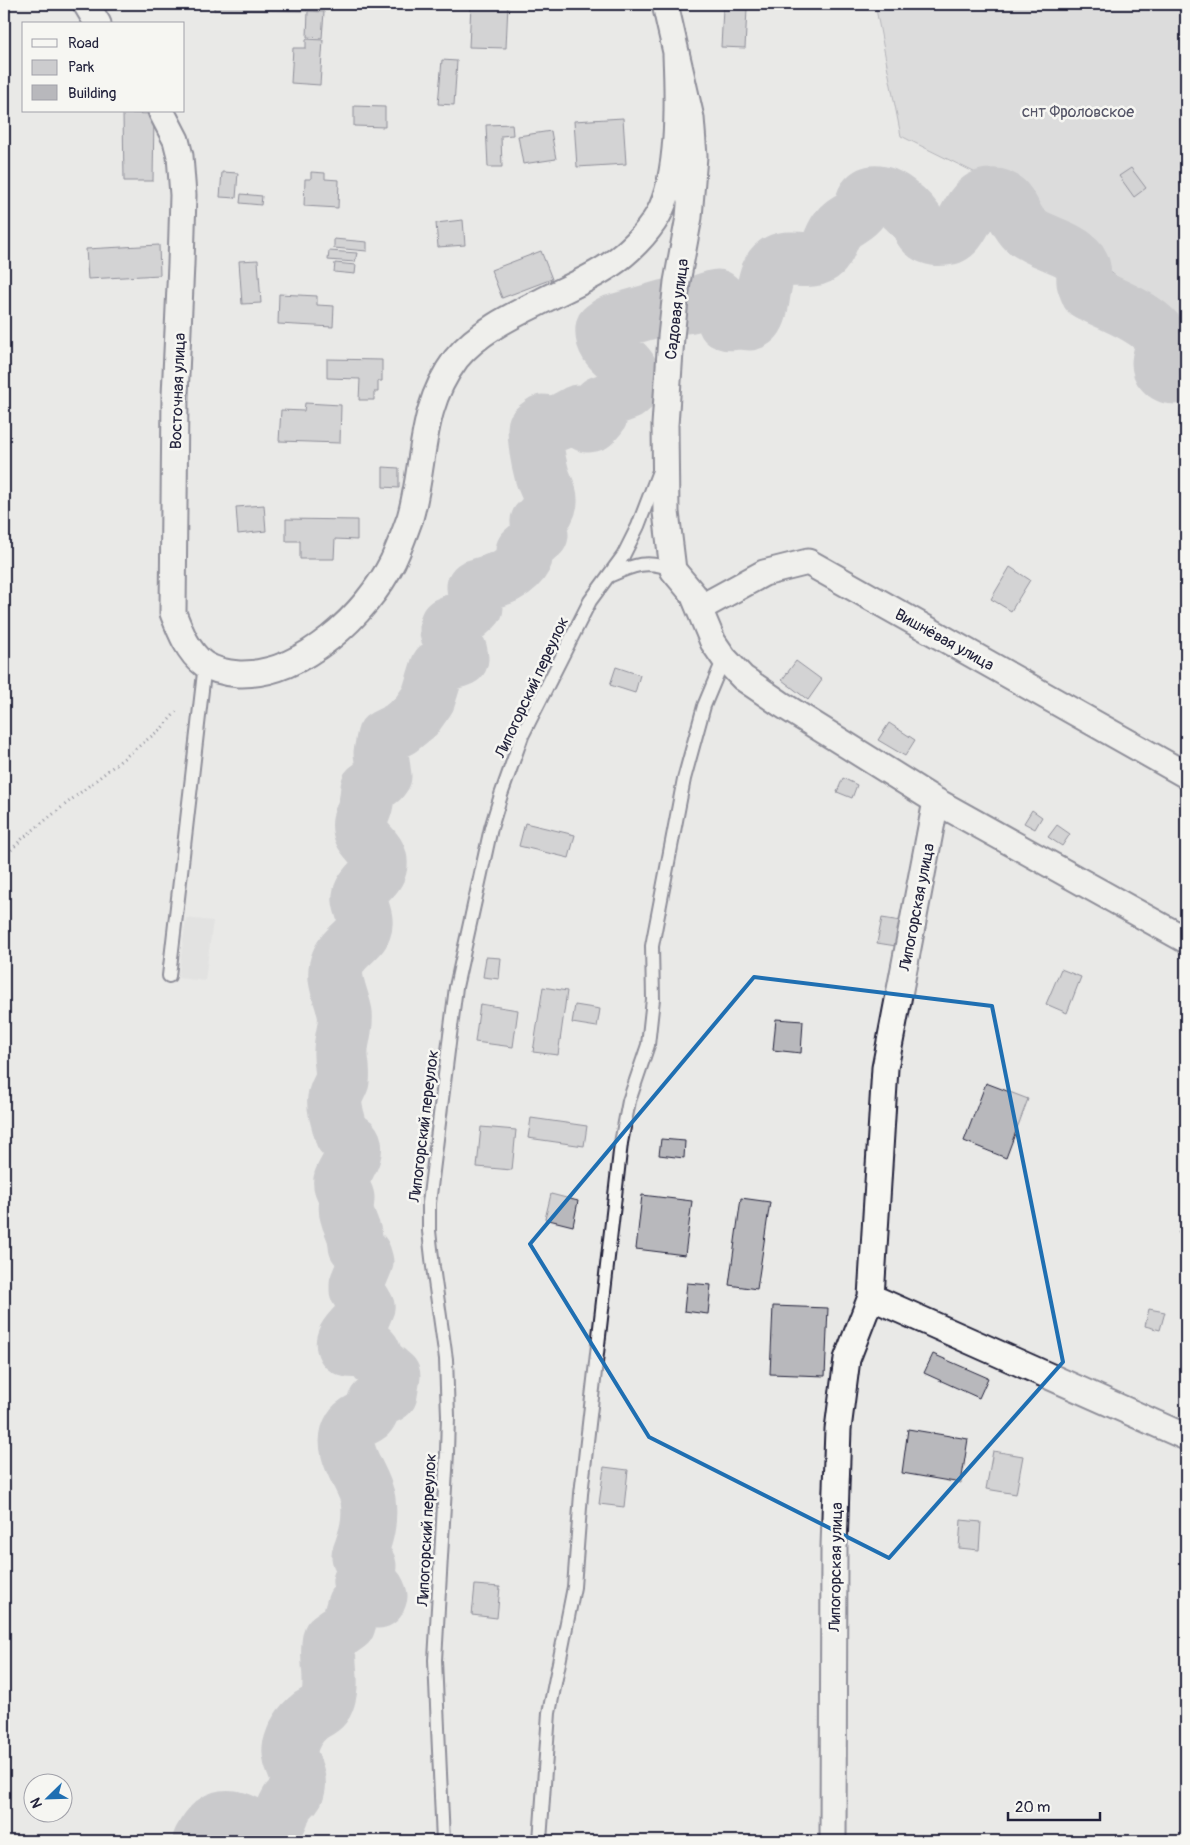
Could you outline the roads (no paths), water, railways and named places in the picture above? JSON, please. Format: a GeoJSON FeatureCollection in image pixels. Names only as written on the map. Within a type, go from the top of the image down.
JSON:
{"type":"FeatureCollection","features":[{"type":"Feature","properties":{"kind":"street"},"geometry":{"type":"LineString","coordinates":[[86,4],[97,22]]}},
{"type":"Feature","properties":{"kind":"street","name":"Садовая улица"},"geometry":{"type":"LineString","coordinates":[[665,4],[691,118],[694,156],[689,217],[677,282],[671,337],[664,457],[666,512],[673,570]]}},
{"type":"Feature","properties":{"kind":"street"},"geometry":{"type":"LineString","coordinates":[[205,664],[220,672],[231,673],[257,673],[272,670],[302,657],[326,640],[346,624],[364,604],[392,562],[402,539],[413,502],[427,423],[442,382],[457,358],[468,346],[497,325],[610,265],[634,245],[649,229],[658,215],[668,193],[674,160],[678,106],[676,56]]}},
{"type":"Feature","properties":{"kind":"street","name":"Восточная улица"},"geometry":{"type":"LineString","coordinates":[[162,112],[172,133],[180,156],[182,195],[175,396],[173,613],[188,645],[205,664]]}},
{"type":"Feature","properties":{"kind":"street","name":"Вишнёвая улица"},"geometry":{"type":"LineString","coordinates":[[700,608],[764,573],[808,562],[1186,775]]}},
{"type":"Feature","properties":{"kind":"street"},"geometry":{"type":"LineString","coordinates":[[673,570],[693,594],[713,642],[724,658],[743,678],[781,704],[936,801],[1186,940]]}},
{"type":"Feature","properties":{"kind":"street","name":"Липогорская улица"},"geometry":{"type":"LineString","coordinates":[[833,1841],[834,1547],[838,1429],[846,1359],[870,1297],[885,1068],[936,801]]}},
{"type":"Feature","properties":{"kind":"street"},"geometry":{"type":"LineString","coordinates":[[870,1297],[1186,1437]]}},
{"type":"Feature","properties":{"kind":"lane","name":"Липогорский переулок"},"geometry":{"type":"LineString","coordinates":[[443,1841],[435,1660],[448,1416],[446,1358],[429,1231],[429,1202],[431,1174],[456,987],[491,828],[522,736],[590,601],[623,556],[638,526],[664,457]]}},
{"type":"Feature","properties":{"kind":"lane"},"geometry":{"type":"LineString","coordinates":[[607,577],[637,564],[662,566],[673,570]]}},
{"type":"Feature","properties":{"kind":"lane"},"geometry":{"type":"LineString","coordinates":[[540,1841],[549,1713],[574,1587],[581,1494],[621,1144],[629,1101],[648,1046],[653,999],[654,937],[684,779],[704,706],[724,658]]}},
{"type":"Feature","properties":{"kind":"lane"},"geometry":{"type":"LineString","coordinates":[[169,976],[205,664]]}},
{"type":"Feature","properties":{"kind":"waterway"},"geometry":{"type":"LineString","coordinates":[[685,306],[717,297],[721,301],[720,312],[725,322],[750,323],[756,320],[770,269],[781,260],[812,259],[823,254],[840,225],[859,212],[864,199],[871,194],[878,193],[893,199],[913,217],[923,233],[930,237],[938,238],[946,238],[957,233],[972,208],[982,198],[997,196],[1007,202],[1025,230],[1038,238],[1062,248],[1080,261],[1088,293],[1130,312],[1158,333],[1163,345],[1159,364],[1165,374],[1173,377],[1186,373]]}},
{"type":"Feature","properties":{"kind":"waterway"},"geometry":{"type":"LineString","coordinates":[[200,1841],[210,1826],[220,1819],[239,1820],[266,1829],[274,1826],[279,1821],[287,1803],[298,1788],[298,1778],[290,1753],[293,1739],[303,1723],[319,1711],[327,1702],[330,1690],[328,1653],[330,1638],[348,1625],[354,1605],[359,1601],[378,1601],[380,1596],[378,1591],[362,1586],[360,1582],[369,1566],[359,1556],[367,1529],[369,1508],[366,1492],[349,1455],[347,1446],[351,1428],[369,1415],[375,1403],[390,1394],[393,1376],[377,1362],[373,1351],[369,1347],[349,1350],[343,1343],[362,1318],[367,1307],[357,1290],[357,1284],[366,1262],[364,1255],[356,1246],[355,1236],[346,1212],[347,1198],[341,1183],[342,1176],[353,1156],[354,1145],[352,1141],[342,1135],[335,1102],[336,1094],[342,1081],[341,1051],[345,1028],[345,1013],[336,981],[336,968],[340,957],[364,929],[365,919],[360,897],[363,889],[377,873],[380,865],[378,855],[360,829],[360,820],[366,805],[368,788],[384,776],[381,753],[384,737],[400,729],[416,716],[428,699],[438,667],[461,659],[455,641],[447,632],[447,624],[466,616],[476,607],[474,587],[496,580],[515,570],[525,558],[523,551],[541,535],[538,522],[547,510],[550,499],[539,464],[535,428],[543,422],[556,424],[578,412],[584,417],[587,425],[593,424],[600,416],[600,403],[627,393],[635,386],[634,376],[630,369],[607,345],[603,328],[610,323],[666,307]]}},
{"type":"Feature","properties":{"kind":"park label","name":"снт Фроловское"},"geometry":{"type":"Point","coordinates":[1078,111]}}]}
